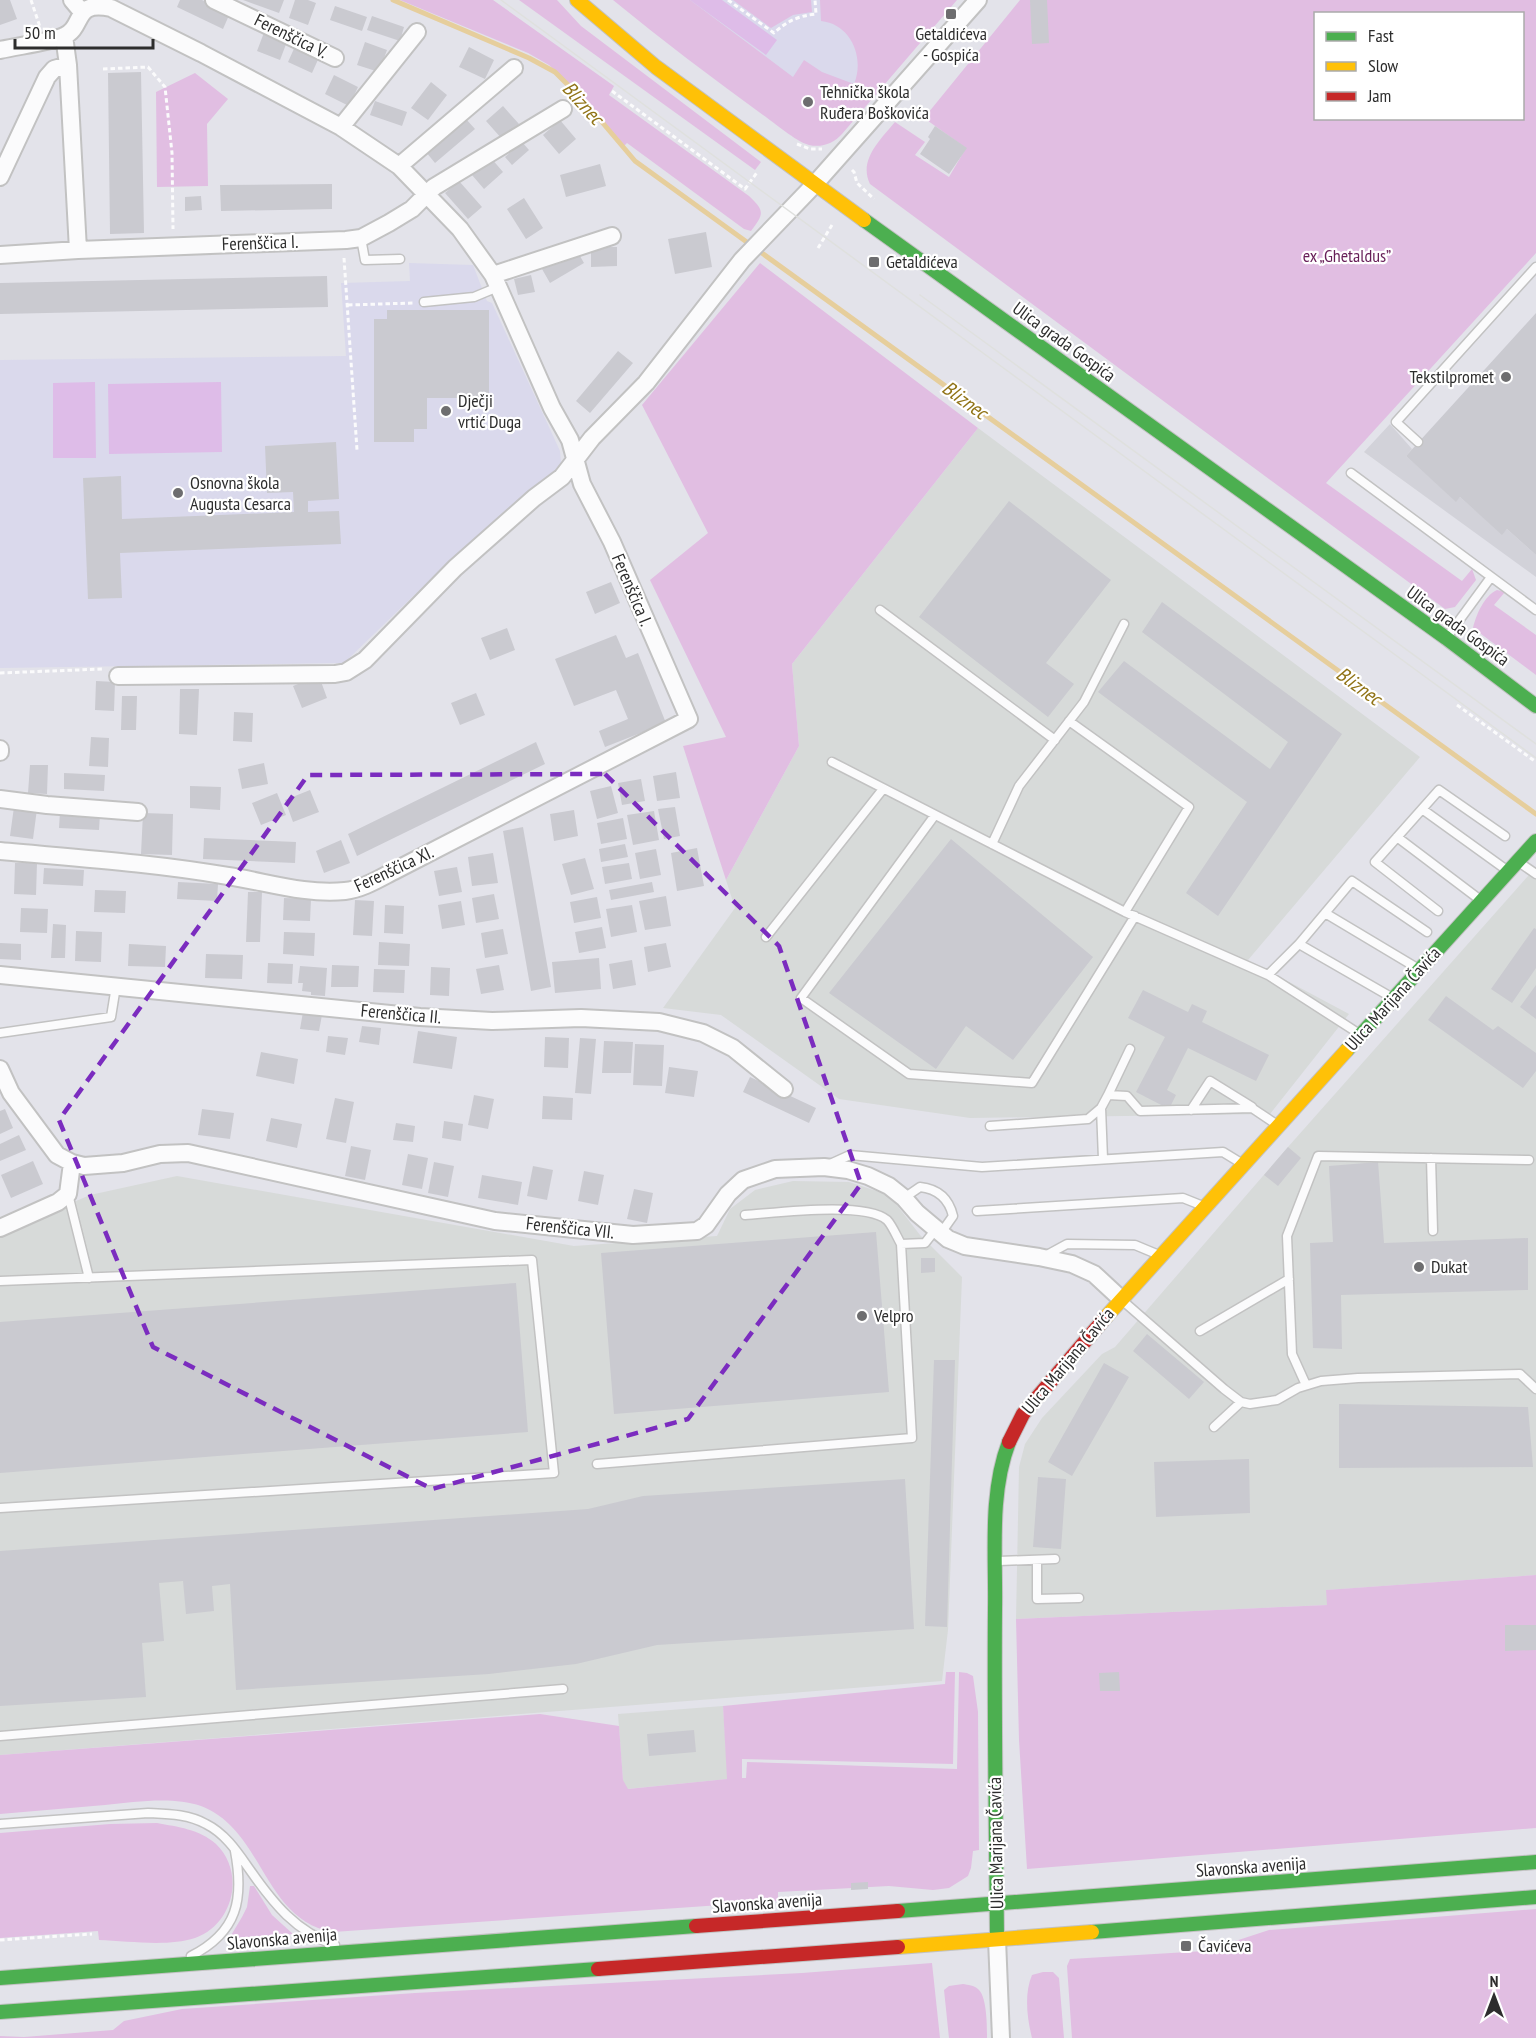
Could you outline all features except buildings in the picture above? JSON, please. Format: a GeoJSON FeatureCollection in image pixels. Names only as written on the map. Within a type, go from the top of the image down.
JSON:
{"type":"FeatureCollection","features":[{"type":"Feature","properties":{"kind":"main road","name":"Ulica grada Gospića"},"geometry":{"type":"LineString","coordinates":[[577,0],[656,67],[814,185],[1446,638],[1536,706]]}},
{"type":"Feature","properties":{"kind":"main road","name":"Ulica Marijana Čavića"},"geometry":{"type":"LineString","coordinates":[[997,1939],[996,1508],[999,1477],[1008,1442],[1015,1426],[1121,1299],[1536,841]]}},
{"type":"Feature","properties":{"kind":"main road","name":"Slavonska avenija"},"geometry":{"type":"LineString","coordinates":[[0,1978],[1536,1862]]}},
{"type":"Feature","properties":{"kind":"main road"},"geometry":{"type":"LineString","coordinates":[[0,2012],[1536,1897]]}},
{"type":"Feature","properties":{"kind":"street","name":"Ferenščica V."},"geometry":{"type":"LineString","coordinates":[[214,0],[335,58]]}},
{"type":"Feature","properties":{"kind":"street"},"geometry":{"type":"LineString","coordinates":[[118,676],[335,674],[346,672],[365,660],[455,568],[534,498],[562,477],[592,438],[646,383],[742,260],[814,185],[978,0]]}},
{"type":"Feature","properties":{"kind":"street","name":"Ferenščica I."},"geometry":{"type":"LineString","coordinates":[[64,36],[73,29],[77,6],[111,8],[201,52],[341,127],[399,166],[460,229],[496,280],[552,408],[570,440],[582,484],[612,542],[689,719]]}},
{"type":"Feature","properties":{"kind":"street"},"geometry":{"type":"LineString","coordinates":[[341,127],[417,32]]}},
{"type":"Feature","properties":{"kind":"street"},"geometry":{"type":"LineString","coordinates":[[0,50],[64,36],[68,65],[78,250]]}},
{"type":"Feature","properties":{"kind":"street"},"geometry":{"type":"LineString","coordinates":[[0,177],[47,77],[54,69],[68,65]]}},
{"type":"Feature","properties":{"kind":"street"},"geometry":{"type":"LineString","coordinates":[[399,166],[514,68]]}},
{"type":"Feature","properties":{"kind":"street","name":"Ferenščica I."},"geometry":{"type":"LineString","coordinates":[[0,255],[361,238],[412,209],[434,187],[563,109]]}},
{"type":"Feature","properties":{"kind":"street"},"geometry":{"type":"LineString","coordinates":[[496,280],[612,236]]}},
{"type":"Feature","properties":{"kind":"street","name":"Ferenščica XI."},"geometry":{"type":"LineString","coordinates":[[0,851],[228,876],[297,890],[321,892],[348,890],[396,870],[689,719]]}},
{"type":"Feature","properties":{"kind":"street"},"geometry":{"type":"LineString","coordinates":[[0,799],[138,812]]}},
{"type":"Feature","properties":{"kind":"street","name":"Ferenščica II."},"geometry":{"type":"LineString","coordinates":[[0,975],[420,1017],[492,1021],[582,1018],[659,1022],[703,1033],[733,1048],[784,1089]]}},
{"type":"Feature","properties":{"kind":"street"},"geometry":{"type":"LineString","coordinates":[[0,1069],[6,1096],[57,1155],[72,1163],[68,1194],[58,1202],[0,1228]]}},
{"type":"Feature","properties":{"kind":"street","name":"Ferenščica VII."},"geometry":{"type":"LineString","coordinates":[[72,1163],[84,1166],[123,1163],[160,1154],[188,1153],[495,1221],[633,1235],[697,1231],[706,1225],[728,1194],[743,1180],[775,1169],[824,1167],[848,1170],[889,1186],[904,1198],[916,1213],[948,1239],[965,1246],[1042,1257],[1072,1264],[1094,1274],[1121,1299]]}},
{"type":"Feature","properties":{"kind":"street","name":"Ulica Marijana Čavića"},"geometry":{"type":"LineString","coordinates":[[997,1939],[1001,2038]]}},
{"type":"Feature","properties":{"kind":"lane"},"geometry":{"type":"LineString","coordinates":[[361,238],[365,260],[400,259]]}},
{"type":"Feature","properties":{"kind":"lane"},"geometry":{"type":"LineString","coordinates":[[1418,442],[1396,422],[1536,267]]}},
{"type":"Feature","properties":{"kind":"lane"},"geometry":{"type":"LineString","coordinates":[[424,302],[474,297],[496,280]]}},
{"type":"Feature","properties":{"kind":"lane"},"geometry":{"type":"LineString","coordinates":[[1350,473],[1536,610]]}},
{"type":"Feature","properties":{"kind":"lane"},"geometry":{"type":"LineString","coordinates":[[1446,638],[1491,577]]}},
{"type":"Feature","properties":{"kind":"lane"},"geometry":{"type":"LineString","coordinates":[[880,610],[1055,740]]}},
{"type":"Feature","properties":{"kind":"lane"},"geometry":{"type":"LineString","coordinates":[[992,844],[1018,786],[1084,702],[1124,624]]}},
{"type":"Feature","properties":{"kind":"lane"},"geometry":{"type":"LineString","coordinates":[[1069,721],[1189,807],[1125,912]]}},
{"type":"Feature","properties":{"kind":"lane"},"geometry":{"type":"LineString","coordinates":[[832,762],[1125,912],[1268,975],[1360,1035]]}},
{"type":"Feature","properties":{"kind":"lane"},"geometry":{"type":"LineString","coordinates":[[766,937],[883,789]]}},
{"type":"Feature","properties":{"kind":"lane"},"geometry":{"type":"LineString","coordinates":[[1438,911],[1376,862],[1438,790],[1505,836]]}},
{"type":"Feature","properties":{"kind":"lane"},"geometry":{"type":"LineString","coordinates":[[1422,809],[1513,866],[1536,874]]}},
{"type":"Feature","properties":{"kind":"lane"},"geometry":{"type":"LineString","coordinates":[[935,815],[801,998],[909,1074],[1032,1083],[1135,916]]}},
{"type":"Feature","properties":{"kind":"lane"},"geometry":{"type":"LineString","coordinates":[[1397,837],[1482,901]]}},
{"type":"Feature","properties":{"kind":"lane"},"geometry":{"type":"LineString","coordinates":[[1268,975],[1299,944],[1352,881],[1427,932]]}},
{"type":"Feature","properties":{"kind":"lane"},"geometry":{"type":"LineString","coordinates":[[1325,913],[1420,969]]}},
{"type":"Feature","properties":{"kind":"lane"},"geometry":{"type":"LineString","coordinates":[[1299,944],[1394,999]]}},
{"type":"Feature","properties":{"kind":"lane"},"geometry":{"type":"LineString","coordinates":[[0,1033],[111,1017],[116,985]]}},
{"type":"Feature","properties":{"kind":"lane"},"geometry":{"type":"LineString","coordinates":[[990,1126],[1088,1119],[1101,1108],[1130,1049]]}},
{"type":"Feature","properties":{"kind":"lane"},"geometry":{"type":"LineString","coordinates":[[1191,1110],[1210,1081],[1279,1126]]}},
{"type":"Feature","properties":{"kind":"lane"},"geometry":{"type":"LineString","coordinates":[[1108,1095],[1127,1096],[1140,1111],[1252,1107]]}},
{"type":"Feature","properties":{"kind":"lane"},"geometry":{"type":"LineString","coordinates":[[1101,1108],[1103,1159]]}},
{"type":"Feature","properties":{"kind":"lane"},"geometry":{"type":"LineString","coordinates":[[824,1167],[850,1155],[982,1167],[1223,1152],[1244,1164]]}},
{"type":"Feature","properties":{"kind":"lane"},"geometry":{"type":"LineString","coordinates":[[1306,1385],[1292,1354],[1287,1236],[1318,1156],[1528,1160]]}},
{"type":"Feature","properties":{"kind":"lane"},"geometry":{"type":"LineString","coordinates":[[1431,1158],[1433,1231]]}},
{"type":"Feature","properties":{"kind":"lane"},"geometry":{"type":"LineString","coordinates":[[901,1244],[925,1243],[953,1216],[951,1205],[931,1188],[920,1187],[904,1198]]}},
{"type":"Feature","properties":{"kind":"lane"},"geometry":{"type":"LineString","coordinates":[[68,1194],[89,1278]]}},
{"type":"Feature","properties":{"kind":"lane"},"geometry":{"type":"LineString","coordinates":[[977,1211],[1184,1198],[1205,1207]]}},
{"type":"Feature","properties":{"kind":"lane"},"geometry":{"type":"LineString","coordinates":[[597,1464],[912,1438],[901,1244],[887,1220],[868,1212],[842,1209],[745,1215]]}},
{"type":"Feature","properties":{"kind":"lane"},"geometry":{"type":"LineString","coordinates":[[1042,1257],[1067,1244],[1135,1245],[1161,1255]]}},
{"type":"Feature","properties":{"kind":"lane"},"geometry":{"type":"LineString","coordinates":[[0,1281],[532,1260],[554,1473],[0,1508]]}},
{"type":"Feature","properties":{"kind":"lane"},"geometry":{"type":"LineString","coordinates":[[1200,1331],[1289,1279]]}},
{"type":"Feature","properties":{"kind":"lane"},"geometry":{"type":"LineString","coordinates":[[1121,1299],[1224,1389],[1241,1402],[1250,1404],[1277,1400],[1306,1385],[1321,1381],[1358,1378],[1520,1374],[1536,1389]]}},
{"type":"Feature","properties":{"kind":"lane"},"geometry":{"type":"LineString","coordinates":[[1214,1427],[1241,1402]]}},
{"type":"Feature","properties":{"kind":"lane"},"geometry":{"type":"LineString","coordinates":[[995,1561],[1055,1559]]}},
{"type":"Feature","properties":{"kind":"lane"},"geometry":{"type":"LineString","coordinates":[[1037,1560],[1037,1599],[1079,1598]]}},
{"type":"Feature","properties":{"kind":"lane"},"geometry":{"type":"LineString","coordinates":[[0,1736],[563,1689]]}},
{"type":"Feature","properties":{"kind":"lane"},"geometry":{"type":"LineString","coordinates":[[0,1824],[115,1815],[170,1814],[190,1817],[207,1824],[224,1836],[279,1910],[295,1924],[330,1944],[352,1951]]}},
{"type":"Feature","properties":{"kind":"lane"},"geometry":{"type":"LineString","coordinates":[[168,1966],[194,1955],[210,1944],[225,1929],[234,1914],[239,1896],[239,1884],[234,1848]]}},
{"type":"Feature","properties":{"kind":"path"},"geometry":{"type":"LineString","coordinates":[[31,0],[40,28]]}},
{"type":"Feature","properties":{"kind":"path"},"geometry":{"type":"LineString","coordinates":[[728,0],[774,33],[791,20],[816,15],[815,0]]}},
{"type":"Feature","properties":{"kind":"path"},"geometry":{"type":"LineString","coordinates":[[103,69],[148,67],[165,87],[172,153],[173,237]]}},
{"type":"Feature","properties":{"kind":"path"},"geometry":{"type":"LineString","coordinates":[[612,91],[745,189],[759,170]]}},
{"type":"Feature","properties":{"kind":"path"},"geometry":{"type":"LineString","coordinates":[[818,248],[832,225]]}},
{"type":"Feature","properties":{"kind":"path"},"geometry":{"type":"LineString","coordinates":[[344,250],[357,450]]}},
{"type":"Feature","properties":{"kind":"path"},"geometry":{"type":"LineString","coordinates":[[348,305],[424,302]]}},
{"type":"Feature","properties":{"kind":"path"},"geometry":{"type":"LineString","coordinates":[[0,673],[119,668],[118,676]]}},
{"type":"Feature","properties":{"kind":"path"},"geometry":{"type":"LineString","coordinates":[[1457,705],[1536,762]]}},
{"type":"Feature","properties":{"kind":"path"},"geometry":{"type":"LineString","coordinates":[[0,1940],[92,1934]]}},
{"type":"Feature","properties":{"kind":"highlighted area"},"geometry":{"type":"Polygon","coordinates":[[[605,774],[779,946],[861,1184],[688,1419],[432,1489],[153,1347],[59,1120],[308,775],[605,774]]]}},
{"type":"Feature","properties":{"kind":"shaded area","name":"Tehnička škola Ruđera Boškovića"},"geometry":{"type":"Polygon","coordinates":[[[618,0],[953,0],[833,140],[618,0]]]}},
{"type":"Feature","properties":{"kind":"shaded area"},"geometry":{"type":"Polygon","coordinates":[[[690,0],[722,0],[777,40],[766,55],[690,0]]]}},
{"type":"Feature","properties":{"kind":"shaded area","name":"Osnovna škola Augusta Cesarca"},"geometry":{"type":"Polygon","coordinates":[[[409,263],[473,265],[487,301],[492,303],[560,451],[561,463],[557,470],[434,576],[344,663],[0,668],[0,360],[346,356],[341,283],[410,281],[409,263]]]}},
{"type":"Feature","properties":{"kind":"shaded area"},"geometry":{"type":"Polygon","coordinates":[[[95,382],[96,458],[53,458],[53,383],[95,382]]]}},
{"type":"Feature","properties":{"kind":"shaded area"},"geometry":{"type":"Polygon","coordinates":[[[221,382],[222,452],[109,454],[108,384],[221,382]]]}},
{"type":"Feature","properties":{"kind":"shaded area"},"geometry":{"type":"Polygon","coordinates":[[[1390,424],[1412,449],[1406,456],[1456,501],[1460,497],[1502,534],[1507,529],[1536,555],[1536,577],[1364,452],[1390,424]]]}},
{"type":"Feature","properties":{"kind":"shaded area"},"geometry":{"type":"Polygon","coordinates":[[[978,428],[1420,757],[1248,960],[1349,1014],[1270,1114],[970,1118],[839,1099],[721,1015],[663,1008],[735,908],[726,880],[799,746],[792,664],[978,428]]]}},
{"type":"Feature","properties":{"kind":"shaded area"},"geometry":{"type":"Polygon","coordinates":[[[1536,867],[1536,1575],[1327,1590],[1327,1605],[1016,1619],[1019,1467],[1025,1444],[1042,1418],[1102,1354],[1115,1347],[1288,1147],[1536,867]]]}},
{"type":"Feature","properties":{"kind":"shaded area"},"geometry":{"type":"Polygon","coordinates":[[[177,1176],[574,1246],[717,1236],[730,1209],[755,1190],[793,1181],[849,1182],[889,1195],[920,1235],[962,1277],[948,1630],[942,1681],[0,1755],[0,1234],[90,1195],[177,1176]]]}},
{"type":"Feature","properties":{"kind":"shaded area"},"geometry":{"type":"Polygon","coordinates":[[[723,1706],[728,1779],[627,1789],[623,1781],[618,1714],[723,1706]]]}},
{"type":"Feature","properties":{"kind":"green space"},"geometry":{"type":"Polygon","coordinates":[[[400,0],[493,0],[614,86],[609,95],[749,196],[760,209],[758,220],[751,231],[744,229],[627,143],[623,147],[580,93],[549,65],[528,53],[400,0]]]}},
{"type":"Feature","properties":{"kind":"green space"},"geometry":{"type":"Polygon","coordinates":[[[519,0],[557,0],[581,26],[761,162],[755,170],[519,0]]]}},
{"type":"Feature","properties":{"kind":"green space","name":"Tehnička škola Ruđera Boškovića"},"geometry":{"type":"Polygon","coordinates":[[[613,0],[690,0],[793,77],[804,60],[822,72],[854,84],[858,64],[853,44],[840,28],[821,21],[820,0],[957,0],[842,134],[835,140],[819,146],[803,143],[785,132],[613,0]]]}},
{"type":"Feature","properties":{"kind":"green space"},"geometry":{"type":"Polygon","coordinates":[[[733,0],[811,0],[812,12],[793,15],[771,28],[733,0]]]}},
{"type":"Feature","properties":{"kind":"green space","name":"ex „Ghetaldus”"},"geometry":{"type":"Polygon","coordinates":[[[1020,0],[1536,0],[1536,253],[1326,483],[1462,581],[1472,569],[1476,580],[1455,607],[1445,609],[870,184],[867,175],[869,158],[873,150],[895,122],[925,142],[915,155],[949,177],[966,148],[924,118],[1020,0]]]}},
{"type":"Feature","properties":{"kind":"green space"},"geometry":{"type":"Polygon","coordinates":[[[195,73],[228,99],[207,124],[208,186],[157,187],[156,92],[195,73]]]}},
{"type":"Feature","properties":{"kind":"green space"},"geometry":{"type":"Polygon","coordinates":[[[760,263],[978,428],[792,664],[799,746],[726,880],[683,746],[726,737],[650,580],[708,533],[642,405],[760,263]]]}},
{"type":"Feature","properties":{"kind":"green space"},"geometry":{"type":"Polygon","coordinates":[[[1497,590],[1505,592],[1494,605],[1536,635],[1536,675],[1473,628],[1484,601],[1497,590]]]}},
{"type":"Feature","properties":{"kind":"green space"},"geometry":{"type":"Polygon","coordinates":[[[1536,1575],[1536,1828],[1027,1869],[1019,1740],[1016,1619],[1327,1605],[1326,1590],[1536,1575]]]}},
{"type":"Feature","properties":{"kind":"green space"},"geometry":{"type":"Polygon","coordinates":[[[946,1672],[955,1672],[953,1764],[742,1759],[742,1778],[746,1778],[747,1762],[957,1769],[959,1672],[973,1676],[978,1712],[979,1850],[973,1851],[968,1876],[949,1888],[933,1890],[889,1886],[778,1892],[778,1901],[333,1932],[310,1924],[292,1911],[277,1893],[238,1834],[222,1818],[201,1806],[178,1801],[154,1801],[0,1814],[0,1755],[540,1714],[619,1726],[623,1780],[628,1789],[727,1779],[723,1706],[945,1684],[946,1672]]]}},
{"type":"Feature","properties":{"kind":"green space"},"geometry":{"type":"Polygon","coordinates":[[[157,1823],[188,1829],[203,1835],[216,1844],[225,1856],[231,1869],[233,1883],[231,1897],[219,1922],[208,1931],[184,1941],[160,1943],[99,1940],[98,1931],[0,1938],[0,1833],[110,1824],[157,1823]]]}},
{"type":"Feature","properties":{"kind":"green space"},"geometry":{"type":"Polygon","coordinates":[[[250,1886],[254,1886],[272,1915],[293,1934],[230,1937],[247,1907],[250,1886]]]}},
{"type":"Feature","properties":{"kind":"green space"},"geometry":{"type":"Polygon","coordinates":[[[1536,1909],[1536,2038],[1072,2038],[1067,1966],[1070,1959],[1205,1951],[1269,1930],[1536,1909]]]}},
{"type":"Feature","properties":{"kind":"green space"},"geometry":{"type":"Polygon","coordinates":[[[932,1963],[940,2038],[0,2038],[0,2036],[24,2037],[113,2030],[124,2021],[182,2009],[415,1993],[802,1973],[932,1963]]]}},
{"type":"Feature","properties":{"kind":"green space"},"geometry":{"type":"Polygon","coordinates":[[[1053,1972],[1059,1978],[1064,2038],[1032,2038],[1027,1998],[1029,1982],[1032,1975],[1053,1972]]]}},
{"type":"Feature","properties":{"kind":"green space"},"geometry":{"type":"Polygon","coordinates":[[[963,1984],[975,1987],[981,1993],[986,2012],[987,2038],[949,2038],[944,1990],[949,1986],[963,1984]]]}},
{"type":"Feature","properties":{"kind":"waterway","name":"Bliznec"},"geometry":{"type":"LineString","coordinates":[[393,0],[529,58],[555,72],[585,102],[635,161],[1536,814]]}},
{"type":"Feature","properties":{"kind":"tram line"},"geometry":{"type":"LineString","coordinates":[[501,0],[1536,758]]}},
{"type":"Feature","properties":{"kind":"tram line"},"geometry":{"type":"LineString","coordinates":[[920,295],[1536,744]]}},
{"type":"Feature","properties":{"kind":"traffic: fast"},"geometry":{"type":"LineString","coordinates":[[864,220],[1446,638],[1536,706]]}},
{"type":"Feature","properties":{"kind":"traffic: fast"},"geometry":{"type":"LineString","coordinates":[[1347,1050],[1536,841]]}},
{"type":"Feature","properties":{"kind":"traffic: fast"},"geometry":{"type":"LineString","coordinates":[[997,1939],[995,1524],[999,1482],[1009,1442]]}},
{"type":"Feature","properties":{"kind":"traffic: fast"},"geometry":{"type":"LineString","coordinates":[[898,1911],[1536,1862]]}},
{"type":"Feature","properties":{"kind":"traffic: fast"},"geometry":{"type":"LineString","coordinates":[[1092,1932],[1536,1897]]}},
{"type":"Feature","properties":{"kind":"traffic: fast"},"geometry":{"type":"LineString","coordinates":[[0,1978],[696,1926]]}},
{"type":"Feature","properties":{"kind":"traffic: fast"},"geometry":{"type":"LineString","coordinates":[[0,2012],[598,1969]]}},
{"type":"Feature","properties":{"kind":"traffic: slow"},"geometry":{"type":"LineString","coordinates":[[577,0],[656,67],[864,220]]}},
{"type":"Feature","properties":{"kind":"traffic: slow"},"geometry":{"type":"LineString","coordinates":[[1105,1318],[1347,1050]]}},
{"type":"Feature","properties":{"kind":"traffic: slow"},"geometry":{"type":"LineString","coordinates":[[898,1947],[1092,1932]]}},
{"type":"Feature","properties":{"kind":"traffic: jam"},"geometry":{"type":"LineString","coordinates":[[1009,1442],[1023,1414],[1105,1318]]}},
{"type":"Feature","properties":{"kind":"traffic: jam"},"geometry":{"type":"LineString","coordinates":[[696,1926],[898,1911]]}},
{"type":"Feature","properties":{"kind":"traffic: jam"},"geometry":{"type":"LineString","coordinates":[[598,1969],[898,1947]]}},
{"type":"Feature","properties":{"kind":"place","name":"Getaldićeva - Gospića"},"geometry":{"type":"Point","coordinates":[951,14]}},
{"type":"Feature","properties":{"kind":"place","name":"Tehnička škola Ruđera Boškovića"},"geometry":{"type":"Point","coordinates":[808,102]}},
{"type":"Feature","properties":{"kind":"place","name":"Getaldićeva"},"geometry":{"type":"Point","coordinates":[874,262]}},
{"type":"Feature","properties":{"kind":"place","name":"Tekstilpromet"},"geometry":{"type":"Point","coordinates":[1506,377]}},
{"type":"Feature","properties":{"kind":"place","name":"Dječji vrtić Duga"},"geometry":{"type":"Point","coordinates":[446,411]}},
{"type":"Feature","properties":{"kind":"place","name":"Osnovna škola Augusta Cesarca"},"geometry":{"type":"Point","coordinates":[178,493]}},
{"type":"Feature","properties":{"kind":"place","name":"Dukat"},"geometry":{"type":"Point","coordinates":[1419,1267]}},
{"type":"Feature","properties":{"kind":"place","name":"Velpro"},"geometry":{"type":"Point","coordinates":[862,1316]}},
{"type":"Feature","properties":{"kind":"place","name":"Čavićeva"},"geometry":{"type":"Point","coordinates":[1186,1946]}}]}
